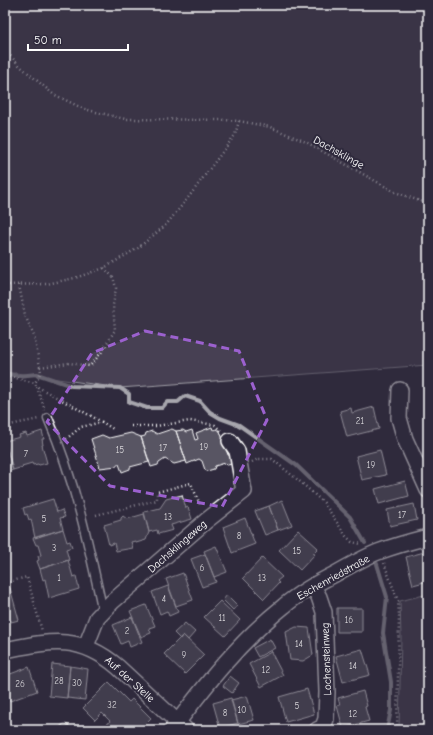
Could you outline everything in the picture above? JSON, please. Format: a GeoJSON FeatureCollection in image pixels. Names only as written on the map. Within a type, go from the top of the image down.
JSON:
{"type":"FeatureCollection","features":[{"type":"Feature","properties":{"kind":"street"},"geometry":{"type":"LineString","coordinates":[[400,390],[399,418],[405,439],[428,490]]}},
{"type":"Feature","properties":{"kind":"street","name":"Dachsklingeweg"},"geometry":{"type":"LineString","coordinates":[[86,646],[97,618],[112,602],[206,521],[244,491],[237,451],[230,441]]}},
{"type":"Feature","properties":{"kind":"street","name":"Eschenriedstraße"},"geometry":{"type":"LineString","coordinates":[[179,728],[212,679],[253,632],[284,606],[313,586],[374,554],[428,537]]}},
{"type":"Feature","properties":{"kind":"street","name":"Lochensteinweg"},"geometry":{"type":"LineString","coordinates":[[313,586],[319,597],[324,612],[327,684],[326,719],[323,727],[317,730]]}},
{"type":"Feature","properties":{"kind":"street","name":"Auf der Stelle"},"geometry":{"type":"LineString","coordinates":[[5,650],[45,642],[71,643],[86,646],[95,650],[112,662],[179,728]]}},
{"type":"Feature","properties":{"kind":"lane"},"geometry":{"type":"LineString","coordinates":[[48,418],[59,444],[86,532],[103,612]]}},
{"type":"Feature","properties":{"kind":"path","name":"Dachsklinge"},"geometry":{"type":"LineString","coordinates":[[5,50],[20,66],[53,94],[84,109],[126,119],[239,121],[270,127],[306,142],[395,192],[428,204]]}},
{"type":"Feature","properties":{"kind":"path"},"geometry":{"type":"LineString","coordinates":[[5,285],[54,282],[75,278],[104,268],[138,248],[166,225],[235,135],[239,121]]}},
{"type":"Feature","properties":{"kind":"path"},"geometry":{"type":"LineString","coordinates":[[40,367],[69,364],[90,366],[101,353],[115,330],[113,305],[116,288],[113,277],[104,268]]}},
{"type":"Feature","properties":{"kind":"path"},"geometry":{"type":"LineString","coordinates":[[5,426],[48,418],[36,385],[41,372],[34,336],[25,315],[19,285]]}},
{"type":"Feature","properties":{"kind":"path"},"geometry":{"type":"LineString","coordinates":[[5,377],[36,385],[113,429]]}},
{"type":"Feature","properties":{"kind":"path"},"geometry":{"type":"LineString","coordinates":[[131,426],[156,426],[190,421],[216,425],[230,441]]}},
{"type":"Feature","properties":{"kind":"path"},"geometry":{"type":"LineString","coordinates":[[59,444],[81,428],[102,422]]}},
{"type":"Feature","properties":{"kind":"path"},"geometry":{"type":"LineString","coordinates":[[241,472],[248,465],[258,459],[272,459],[324,502],[346,536],[352,542],[362,544],[374,554],[398,601],[400,615],[397,730]]}},
{"type":"Feature","properties":{"kind":"path"},"geometry":{"type":"LineString","coordinates":[[96,515],[157,500],[157,492],[191,483],[206,521]]}},
{"type":"Feature","properties":{"kind":"path"},"geometry":{"type":"LineString","coordinates":[[5,583],[27,577],[45,642]]}},
{"type":"Feature","properties":{"kind":"highlighted area"},"geometry":{"type":"Polygon","coordinates":[[[145,331],[239,351],[267,420],[222,507],[110,486],[47,422],[92,353],[145,331]]]}},
{"type":"Feature","properties":{"kind":"shaded area"},"geometry":{"type":"Polygon","coordinates":[[[5,5],[428,5],[428,365],[120,388],[16,373],[5,374],[5,5]]]}},
{"type":"Feature","properties":{"kind":"shaded area"},"geometry":{"type":"Polygon","coordinates":[[[428,594],[428,730],[399,730],[401,638],[400,601],[428,594]]]}},
{"type":"Feature","properties":{"kind":"building"},"geometry":{"type":"Polygon","coordinates":[[[374,407],[379,429],[347,437],[340,411],[351,408],[352,413],[374,407]]]}},
{"type":"Feature","properties":{"kind":"building"},"geometry":{"type":"Polygon","coordinates":[[[212,427],[213,430],[217,429],[220,431],[228,455],[231,456],[233,464],[227,465],[225,463],[215,466],[214,469],[207,471],[205,470],[202,461],[199,459],[187,464],[176,431],[183,430],[186,432],[192,430],[195,440],[198,439],[196,433],[212,427]]]}},
{"type":"Feature","properties":{"kind":"building"},"geometry":{"type":"Polygon","coordinates":[[[172,429],[176,431],[186,461],[174,464],[165,459],[158,465],[151,467],[141,437],[152,431],[157,434],[172,429]]]}},
{"type":"Feature","properties":{"kind":"building"},"geometry":{"type":"Polygon","coordinates":[[[42,431],[44,439],[42,439],[42,445],[47,463],[33,465],[32,463],[13,470],[5,441],[20,437],[19,435],[26,433],[27,436],[42,431]]]}},
{"type":"Feature","properties":{"kind":"building"},"geometry":{"type":"Polygon","coordinates":[[[131,433],[141,437],[149,462],[130,467],[130,469],[122,472],[119,464],[117,464],[117,466],[100,468],[91,439],[102,435],[109,438],[131,433]]]}},
{"type":"Feature","properties":{"kind":"building"},"geometry":{"type":"Polygon","coordinates":[[[5,442],[13,470],[7,472],[5,470],[5,442]]]}},
{"type":"Feature","properties":{"kind":"building"},"geometry":{"type":"Polygon","coordinates":[[[380,450],[386,475],[362,480],[356,456],[380,450]]]}},
{"type":"Feature","properties":{"kind":"building"},"geometry":{"type":"Polygon","coordinates":[[[405,481],[409,496],[379,504],[375,489],[405,481]]]}},
{"type":"Feature","properties":{"kind":"building"},"geometry":{"type":"Polygon","coordinates":[[[182,495],[186,508],[188,507],[192,519],[171,525],[173,530],[158,534],[157,530],[149,532],[144,512],[160,508],[166,499],[182,495]]]}},
{"type":"Feature","properties":{"kind":"building"},"geometry":{"type":"Polygon","coordinates":[[[53,499],[57,512],[62,510],[65,517],[60,518],[63,529],[35,538],[31,519],[29,520],[27,514],[25,515],[23,508],[53,499]]]}},
{"type":"Feature","properties":{"kind":"building"},"geometry":{"type":"Polygon","coordinates":[[[282,500],[292,525],[278,530],[269,506],[282,500]]]}},
{"type":"Feature","properties":{"kind":"building"},"geometry":{"type":"Polygon","coordinates":[[[414,504],[417,520],[390,526],[387,510],[414,504]]]}},
{"type":"Feature","properties":{"kind":"building"},"geometry":{"type":"Polygon","coordinates":[[[269,506],[278,530],[265,535],[255,511],[269,506]]]}},
{"type":"Feature","properties":{"kind":"building"},"geometry":{"type":"Polygon","coordinates":[[[144,514],[149,532],[146,540],[136,543],[135,541],[131,542],[133,548],[116,551],[114,543],[109,545],[104,525],[121,520],[123,516],[127,519],[144,514]]]}},
{"type":"Feature","properties":{"kind":"building"},"geometry":{"type":"Polygon","coordinates":[[[245,518],[255,544],[232,553],[223,527],[245,518]]]}},
{"type":"Feature","properties":{"kind":"building"},"geometry":{"type":"Polygon","coordinates":[[[63,529],[67,542],[70,541],[72,547],[66,549],[69,560],[40,569],[37,561],[39,560],[38,556],[41,555],[38,545],[36,545],[33,538],[63,529]]]}},
{"type":"Feature","properties":{"kind":"building"},"geometry":{"type":"Polygon","coordinates":[[[298,530],[318,548],[313,553],[315,554],[300,570],[279,550],[298,530]]]}},
{"type":"Feature","properties":{"kind":"building"},"geometry":{"type":"Polygon","coordinates":[[[216,546],[227,572],[214,577],[204,551],[216,546]]]}},
{"type":"Feature","properties":{"kind":"building"},"geometry":{"type":"Polygon","coordinates":[[[428,551],[428,581],[413,585],[406,557],[428,551]]]}},
{"type":"Feature","properties":{"kind":"building"},"geometry":{"type":"Polygon","coordinates":[[[205,554],[216,582],[202,587],[191,559],[205,554]]]}},
{"type":"Feature","properties":{"kind":"building"},"geometry":{"type":"Polygon","coordinates":[[[262,558],[282,577],[277,581],[279,583],[264,599],[243,578],[262,558]]]}},
{"type":"Feature","properties":{"kind":"building"},"geometry":{"type":"Polygon","coordinates":[[[68,560],[73,577],[76,576],[79,589],[49,598],[45,579],[43,580],[40,569],[68,560]]]}},
{"type":"Feature","properties":{"kind":"building"},"geometry":{"type":"Polygon","coordinates":[[[183,573],[193,600],[176,606],[166,579],[183,573]]]}},
{"type":"Feature","properties":{"kind":"building"},"geometry":{"type":"Polygon","coordinates":[[[168,586],[178,612],[169,616],[167,611],[160,614],[152,592],[168,586]]]}},
{"type":"Feature","properties":{"kind":"building"},"geometry":{"type":"Polygon","coordinates":[[[10,588],[19,620],[5,622],[5,589],[10,588]]]}},
{"type":"Feature","properties":{"kind":"building"},"geometry":{"type":"Polygon","coordinates":[[[227,595],[238,606],[233,610],[223,600],[227,595]]]}},
{"type":"Feature","properties":{"kind":"building"},"geometry":{"type":"Polygon","coordinates":[[[220,601],[240,620],[225,636],[204,617],[220,601]]]}},
{"type":"Feature","properties":{"kind":"building"},"geometry":{"type":"Polygon","coordinates":[[[146,605],[155,626],[149,628],[151,633],[141,637],[130,611],[146,605]]]}},
{"type":"Feature","properties":{"kind":"building"},"geometry":{"type":"Polygon","coordinates":[[[337,608],[362,608],[362,632],[337,632],[337,608]]]}},
{"type":"Feature","properties":{"kind":"building"},"geometry":{"type":"Polygon","coordinates":[[[132,617],[142,642],[130,647],[128,641],[121,644],[113,625],[132,617]]]}},
{"type":"Feature","properties":{"kind":"building"},"geometry":{"type":"Polygon","coordinates":[[[185,623],[195,632],[188,640],[183,635],[180,639],[174,633],[185,623]]]}},
{"type":"Feature","properties":{"kind":"building"},"geometry":{"type":"Polygon","coordinates":[[[296,627],[309,628],[313,655],[303,661],[290,660],[286,632],[296,627]]]}},
{"type":"Feature","properties":{"kind":"building"},"geometry":{"type":"Polygon","coordinates":[[[183,635],[204,655],[185,674],[164,654],[183,635]]]}},
{"type":"Feature","properties":{"kind":"building"},"geometry":{"type":"Polygon","coordinates":[[[270,639],[275,648],[258,657],[253,648],[270,639]]]}},
{"type":"Feature","properties":{"kind":"building"},"geometry":{"type":"Polygon","coordinates":[[[362,649],[370,675],[343,682],[336,656],[362,649]]]}},
{"type":"Feature","properties":{"kind":"building"},"geometry":{"type":"Polygon","coordinates":[[[271,652],[283,675],[261,687],[249,664],[271,652]]]}},
{"type":"Feature","properties":{"kind":"building"},"geometry":{"type":"Polygon","coordinates":[[[52,664],[70,666],[67,698],[49,696],[52,664]]]}},
{"type":"Feature","properties":{"kind":"building"},"geometry":{"type":"Polygon","coordinates":[[[70,666],[88,669],[85,700],[67,698],[70,666]]]}},
{"type":"Feature","properties":{"kind":"building"},"geometry":{"type":"Polygon","coordinates":[[[29,667],[37,691],[10,701],[6,692],[5,693],[5,676],[29,667]]]}},
{"type":"Feature","properties":{"kind":"building"},"geometry":{"type":"Polygon","coordinates":[[[230,676],[239,683],[232,693],[223,686],[230,676]]]}},
{"type":"Feature","properties":{"kind":"building"},"geometry":{"type":"Polygon","coordinates":[[[109,682],[129,702],[132,699],[151,718],[139,730],[108,730],[105,727],[110,721],[102,713],[95,720],[83,708],[109,682]]]}},
{"type":"Feature","properties":{"kind":"building"},"geometry":{"type":"Polygon","coordinates":[[[307,689],[314,714],[286,722],[279,697],[307,689]]]}},
{"type":"Feature","properties":{"kind":"building"},"geometry":{"type":"Polygon","coordinates":[[[363,691],[369,721],[343,728],[337,706],[340,705],[338,698],[363,691]]]}},
{"type":"Feature","properties":{"kind":"building"},"geometry":{"type":"Polygon","coordinates":[[[247,696],[254,720],[238,724],[231,700],[247,696]]]}},
{"type":"Feature","properties":{"kind":"building"},"geometry":{"type":"Polygon","coordinates":[[[231,698],[238,723],[220,728],[213,703],[231,698]]]}},
{"type":"Feature","properties":{"kind":"waterway"},"geometry":{"type":"LineString","coordinates":[[5,373],[18,376],[37,374],[72,386],[120,388],[129,394],[129,402],[147,408],[162,408],[167,402],[178,402],[185,396],[200,401],[210,412],[220,418],[239,425],[296,465],[350,517],[365,543]]}},
{"type":"Feature","properties":{"kind":"waterway"},"geometry":{"type":"LineString","coordinates":[[377,564],[387,597],[383,633],[391,682],[391,710],[387,730]]}}]}
